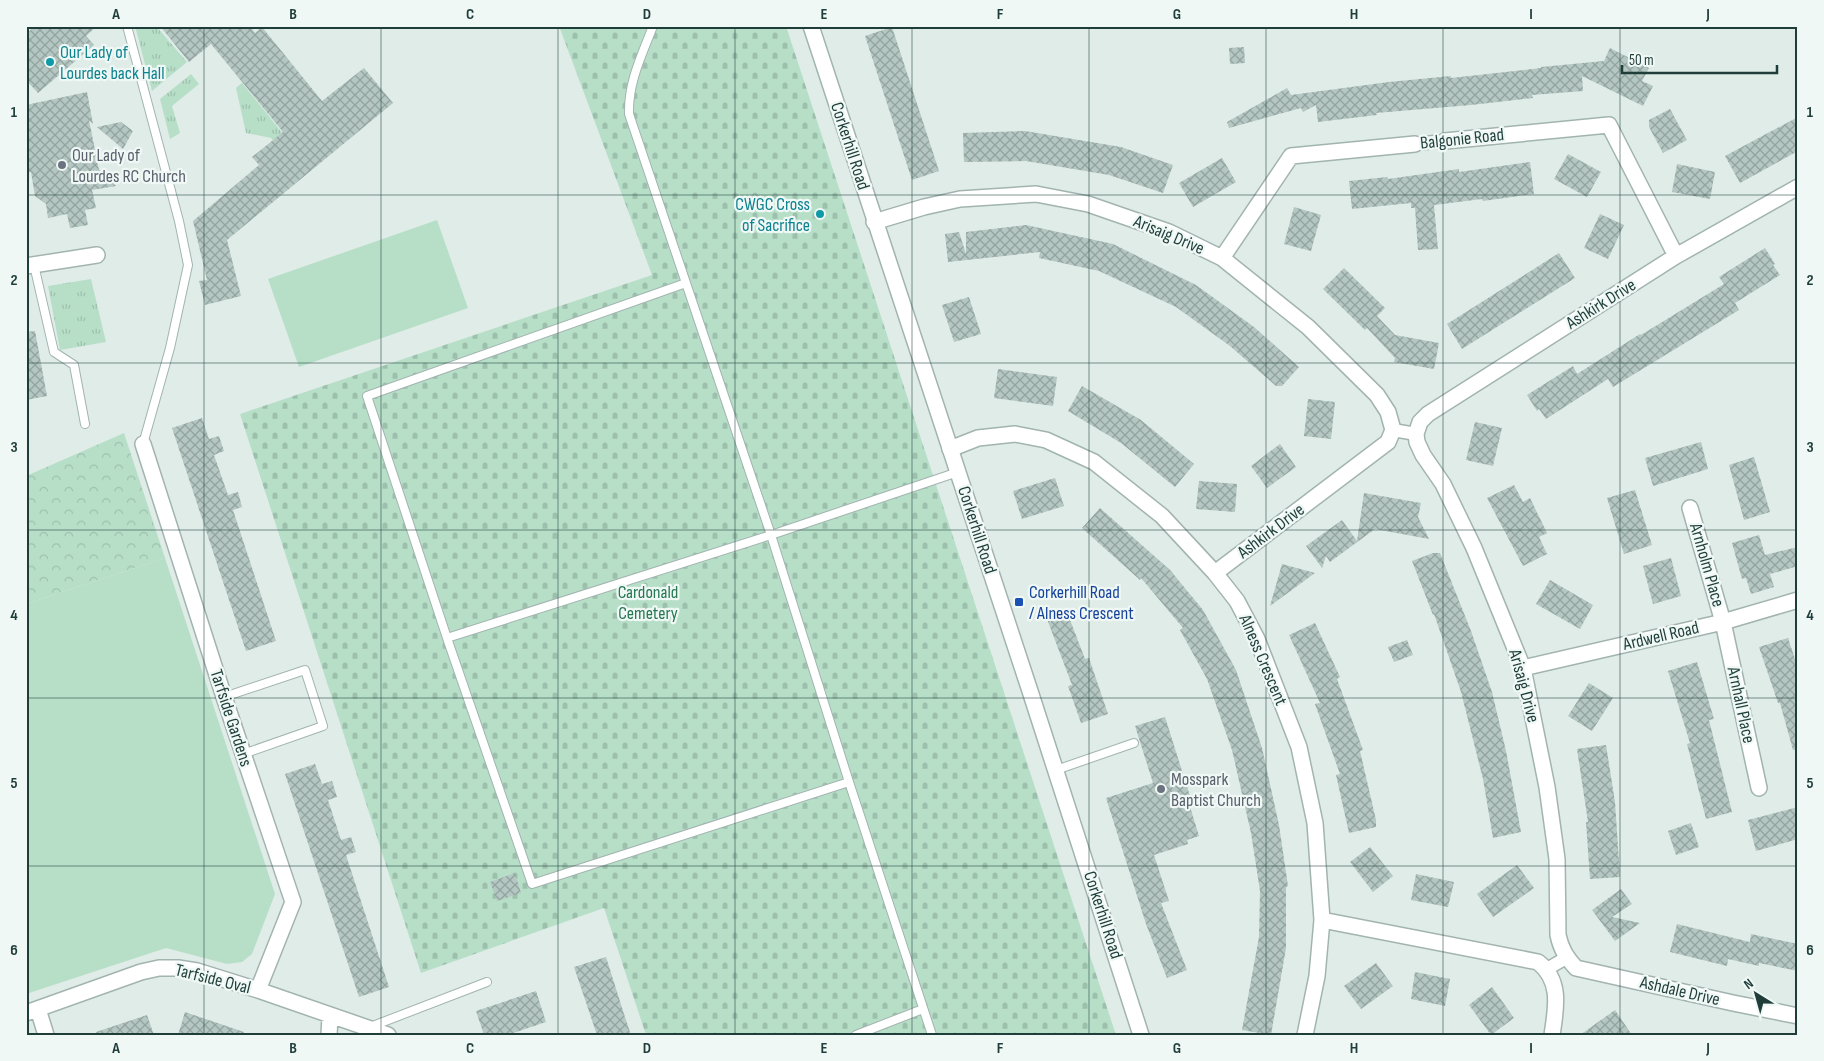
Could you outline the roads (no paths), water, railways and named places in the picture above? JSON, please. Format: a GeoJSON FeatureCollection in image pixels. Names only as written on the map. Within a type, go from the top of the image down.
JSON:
{"type":"FeatureCollection","features":[{"type":"Feature","properties":{"kind":"street","name":"Corkerhill Road"},"geometry":{"type":"LineString","coordinates":[[811,26],[1056,770],[1141,1035]]}},
{"type":"Feature","properties":{"kind":"street","name":"Balgonie Road"},"geometry":{"type":"LineString","coordinates":[[1222,258],[1290,156],[1609,124],[1676,256]]}},
{"type":"Feature","properties":{"kind":"street","name":"Ashkirk Drive"},"geometry":{"type":"LineString","coordinates":[[1416,434],[1420,422],[1428,414],[1676,256],[1798,187]]}},
{"type":"Feature","properties":{"kind":"street","name":"Arisaig Drive"},"geometry":{"type":"LineString","coordinates":[[874,222],[924,207],[960,199],[1036,194],[1088,204],[1169,232],[1222,258],[1308,327],[1377,395],[1388,412],[1393,430]]}},
{"type":"Feature","properties":{"kind":"street"},"geometry":{"type":"LineString","coordinates":[[30,265],[97,254]]}},
{"type":"Feature","properties":{"kind":"street","name":"Ashkirk Drive"},"geometry":{"type":"LineString","coordinates":[[1216,573],[1388,442],[1393,430]]}},
{"type":"Feature","properties":{"kind":"street"},"geometry":{"type":"LineString","coordinates":[[1393,430],[1416,434]]}},
{"type":"Feature","properties":{"kind":"street","name":"Alness Crescent"},"geometry":{"type":"LineString","coordinates":[[950,449],[978,438],[1015,434],[1046,440],[1094,462],[1162,516],[1216,573],[1237,601],[1257,639],[1298,747],[1315,823],[1322,920],[1316,976],[1305,1035]]}},
{"type":"Feature","properties":{"kind":"street","name":"Arisaig Drive"},"geometry":{"type":"LineString","coordinates":[[1416,434],[1416,442],[1443,484],[1474,548],[1523,668],[1548,796],[1557,859],[1558,935],[1560,947],[1566,958]]}},
{"type":"Feature","properties":{"kind":"street","name":"Tarfside Gardens"},"geometry":{"type":"LineString","coordinates":[[143,444],[224,697],[293,902],[258,990]]}},
{"type":"Feature","properties":{"kind":"street","name":"Arnholm Place"},"geometry":{"type":"LineString","coordinates":[[1690,508],[1723,622]]}},
{"type":"Feature","properties":{"kind":"street","name":"Ardwell Road"},"geometry":{"type":"LineString","coordinates":[[1523,668],[1723,622],[1798,600]]}},
{"type":"Feature","properties":{"kind":"street","name":"Arnhall Place"},"geometry":{"type":"LineString","coordinates":[[1723,622],[1759,788]]}},
{"type":"Feature","properties":{"kind":"street"},"geometry":{"type":"LineString","coordinates":[[1322,920],[1538,962],[1547,969],[1557,1001],[1552,1035]]}},
{"type":"Feature","properties":{"kind":"street"},"geometry":{"type":"LineString","coordinates":[[1547,969],[1566,958]]}},
{"type":"Feature","properties":{"kind":"street","name":"Ashdale Drive"},"geometry":{"type":"LineString","coordinates":[[1566,958],[1576,968],[1798,1016]]}},
{"type":"Feature","properties":{"kind":"street","name":"Tarfside Oval"},"geometry":{"type":"LineString","coordinates":[[46,1035],[32,1011],[159,968],[178,968],[197,971],[258,990],[388,1035]]}},
{"type":"Feature","properties":{"kind":"street"},"geometry":{"type":"LineString","coordinates":[[329,1035],[330,1016]]}},
{"type":"Feature","properties":{"kind":"lane"},"geometry":{"type":"LineString","coordinates":[[127,26],[179,221],[188,265],[168,356],[143,444]]}},
{"type":"Feature","properties":{"kind":"lane"},"geometry":{"type":"LineString","coordinates":[[653,26],[633,78],[629,98],[629,114],[771,535],[932,1035]]}},
{"type":"Feature","properties":{"kind":"lane"},"geometry":{"type":"LineString","coordinates":[[30,265],[54,352],[74,365],[85,424]]}},
{"type":"Feature","properties":{"kind":"lane"},"geometry":{"type":"LineString","coordinates":[[686,282],[367,396],[447,638],[532,884],[849,782]]}},
{"type":"Feature","properties":{"kind":"lane"},"geometry":{"type":"LineString","coordinates":[[447,638],[771,535],[958,472]]}},
{"type":"Feature","properties":{"kind":"lane"},"geometry":{"type":"LineString","coordinates":[[224,697],[305,670],[323,726],[243,754]]}},
{"type":"Feature","properties":{"kind":"lane"},"geometry":{"type":"LineString","coordinates":[[1056,770],[1134,743]]}},
{"type":"Feature","properties":{"kind":"lane"},"geometry":{"type":"LineString","coordinates":[[369,1028],[487,982]]}},
{"type":"Feature","properties":{"kind":"lane"},"geometry":{"type":"LineString","coordinates":[[856,1035],[923,1009]]}},
{"type":"Feature","properties":{"kind":"place","name":"Our Lady of Lourdes back Hall"},"geometry":{"type":"Point","coordinates":[50,62]}},
{"type":"Feature","properties":{"kind":"place","name":"Our Lady of Lourdes RC Church"},"geometry":{"type":"Point","coordinates":[62,165]}},
{"type":"Feature","properties":{"kind":"place","name":"CWGC Cross of Sacrifice"},"geometry":{"type":"Point","coordinates":[820,214]}},
{"type":"Feature","properties":{"kind":"place","name":"Corkerhill Road / Alness Crescent"},"geometry":{"type":"Point","coordinates":[1019,602]}},
{"type":"Feature","properties":{"kind":"place","name":"Mosspark Baptist Church"},"geometry":{"type":"Point","coordinates":[1161,789]}},
{"type":"Feature","properties":{"kind":"park label","name":"Cardonald Cemetery"},"geometry":{"type":"Point","coordinates":[648,602]}}]}
